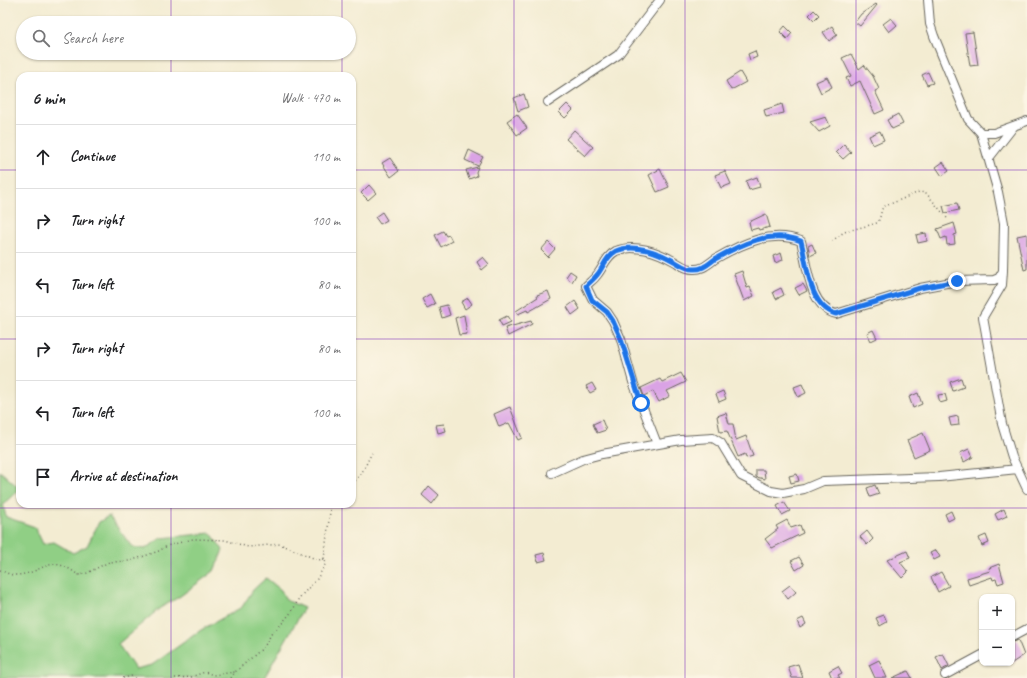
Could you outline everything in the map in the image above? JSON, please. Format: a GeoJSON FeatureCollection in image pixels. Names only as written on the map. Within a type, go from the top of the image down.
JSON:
{"type":"FeatureCollection","features":[{"type":"Feature","properties":{"kind":"street"},"geometry":{"type":"LineString","coordinates":[[928,0],[930,24],[934,36],[968,119],[981,133],[989,158],[1004,224],[1002,285],[983,317],[1002,424],[1012,457],[1027,489]]}},
{"type":"Feature","properties":{"kind":"street"},"geometry":{"type":"LineString","coordinates":[[548,102],[618,55],[656,2]]}},
{"type":"Feature","properties":{"kind":"street"},"geometry":{"type":"LineString","coordinates":[[981,133],[994,133],[1027,121]]}},
{"type":"Feature","properties":{"kind":"street"},"geometry":{"type":"LineString","coordinates":[[989,158],[1014,126]]}},
{"type":"Feature","properties":{"kind":"street"},"geometry":{"type":"LineString","coordinates":[[658,444],[633,382],[621,339],[613,321],[607,312],[592,300],[586,286],[598,274],[608,257],[616,251],[639,247],[673,261],[685,268],[693,270],[700,269],[734,249],[754,240],[774,236],[790,236],[801,241],[813,289],[822,305],[830,312],[836,314],[920,288],[957,281],[994,280],[998,278],[1003,271]]}},
{"type":"Feature","properties":{"kind":"street"},"geometry":{"type":"LineString","coordinates":[[552,473],[583,459],[658,444],[713,438],[721,443],[741,476],[771,491],[783,493],[804,489],[823,481],[939,477],[1018,469]]}},
{"type":"Feature","properties":{"kind":"street"},"geometry":{"type":"LineString","coordinates":[[1015,635],[1027,629]]}},
{"type":"Feature","properties":{"kind":"street"},"geometry":{"type":"LineString","coordinates":[[945,676],[979,657]]}},
{"type":"Feature","properties":{"kind":"path"},"geometry":{"type":"LineString","coordinates":[[832,241],[844,232],[877,223],[881,218],[883,207],[919,192],[926,193],[947,218]]}},
{"type":"Feature","properties":{"kind":"path"},"geometry":{"type":"LineString","coordinates":[[356,480],[361,477],[364,467],[372,454]]}},
{"type":"Feature","properties":{"kind":"path"},"geometry":{"type":"LineString","coordinates":[[231,678],[235,672],[264,646],[273,631],[278,628],[293,610],[299,598],[317,579],[326,563],[324,558],[330,508]]}},
{"type":"Feature","properties":{"kind":"path"},"geometry":{"type":"LineString","coordinates":[[0,570],[14,575],[56,564],[66,565],[78,575],[85,574],[109,562],[130,561],[155,553],[167,546],[193,539],[225,540],[248,547],[280,544],[318,560],[324,558]]}},
{"type":"Feature","properties":{"kind":"path"},"geometry":{"type":"LineString","coordinates":[[175,678],[191,677],[205,672],[213,675],[235,672]]}},
{"type":"Feature","properties":{"kind":"path"},"geometry":{"type":"LineString","coordinates":[[123,678],[132,676],[135,678]]}},
{"type":"Feature","properties":{"kind":"green space"},"geometry":{"type":"Polygon","coordinates":[[[0,471],[16,485],[16,493],[3,504],[6,517],[35,527],[43,544],[54,542],[73,553],[87,546],[99,522],[109,516],[132,547],[145,549],[161,538],[211,533],[223,550],[214,571],[179,597],[160,608],[118,644],[135,669],[152,665],[201,630],[242,607],[253,590],[266,578],[281,590],[286,600],[304,608],[264,678],[0,678],[0,471]]]}},
{"type":"Feature","properties":{"kind":"building"},"geometry":{"type":"Polygon","coordinates":[[[876,4],[877,5],[860,26],[855,22],[861,14],[876,4]]]}},
{"type":"Feature","properties":{"kind":"building"},"geometry":{"type":"Polygon","coordinates":[[[814,10],[819,15],[814,20],[809,15],[814,10]]]}},
{"type":"Feature","properties":{"kind":"building"},"geometry":{"type":"Polygon","coordinates":[[[891,18],[897,25],[889,32],[883,24],[891,18]]]}},
{"type":"Feature","properties":{"kind":"building"},"geometry":{"type":"Polygon","coordinates":[[[785,26],[792,33],[787,39],[780,32],[785,26]]]}},
{"type":"Feature","properties":{"kind":"building"},"geometry":{"type":"Polygon","coordinates":[[[832,26],[837,35],[829,41],[823,32],[832,26]]]}},
{"type":"Feature","properties":{"kind":"building"},"geometry":{"type":"Polygon","coordinates":[[[973,32],[978,65],[970,66],[965,33],[973,32]]]}},
{"type":"Feature","properties":{"kind":"building"},"geometry":{"type":"Polygon","coordinates":[[[755,51],[757,57],[750,60],[748,54],[755,51]]]}},
{"type":"Feature","properties":{"kind":"building"},"geometry":{"type":"Polygon","coordinates":[[[851,54],[859,69],[864,65],[873,76],[879,89],[875,91],[884,110],[875,114],[860,81],[850,86],[846,78],[851,76],[842,58],[851,54]]]}},
{"type":"Feature","properties":{"kind":"building"},"geometry":{"type":"Polygon","coordinates":[[[740,72],[746,82],[731,90],[726,81],[740,72]]]}},
{"type":"Feature","properties":{"kind":"building"},"geometry":{"type":"Polygon","coordinates":[[[928,72],[933,83],[927,85],[922,75],[928,72]]]}},
{"type":"Feature","properties":{"kind":"building"},"geometry":{"type":"Polygon","coordinates":[[[827,77],[832,87],[821,93],[816,82],[827,77]]]}},
{"type":"Feature","properties":{"kind":"building"},"geometry":{"type":"Polygon","coordinates":[[[524,94],[528,107],[518,111],[514,98],[524,94]]]}},
{"type":"Feature","properties":{"kind":"building"},"geometry":{"type":"Polygon","coordinates":[[[567,104],[573,110],[565,118],[559,112],[567,104]]]}},
{"type":"Feature","properties":{"kind":"building"},"geometry":{"type":"Polygon","coordinates":[[[782,104],[784,113],[766,117],[764,110],[782,104]]]}},
{"type":"Feature","properties":{"kind":"building"},"geometry":{"type":"Polygon","coordinates":[[[517,114],[527,128],[517,135],[507,121],[517,114]]]}},
{"type":"Feature","properties":{"kind":"building"},"geometry":{"type":"Polygon","coordinates":[[[898,114],[903,124],[892,129],[887,120],[898,114]]]}},
{"type":"Feature","properties":{"kind":"building"},"geometry":{"type":"Polygon","coordinates":[[[826,117],[830,126],[819,132],[810,122],[826,117]]]}},
{"type":"Feature","properties":{"kind":"building"},"geometry":{"type":"Polygon","coordinates":[[[574,130],[593,147],[585,156],[566,139],[574,130]]]}},
{"type":"Feature","properties":{"kind":"building"},"geometry":{"type":"Polygon","coordinates":[[[880,131],[884,140],[873,145],[869,136],[880,131]]]}},
{"type":"Feature","properties":{"kind":"building"},"geometry":{"type":"Polygon","coordinates":[[[844,144],[851,152],[843,159],[836,152],[844,144]]]}},
{"type":"Feature","properties":{"kind":"building"},"geometry":{"type":"Polygon","coordinates":[[[469,150],[483,157],[478,166],[465,160],[469,150]]]}},
{"type":"Feature","properties":{"kind":"building"},"geometry":{"type":"Polygon","coordinates":[[[390,158],[399,171],[391,177],[382,163],[390,158]]]}},
{"type":"Feature","properties":{"kind":"building"},"geometry":{"type":"Polygon","coordinates":[[[943,162],[949,171],[942,176],[936,167],[943,162]]]}},
{"type":"Feature","properties":{"kind":"building"},"geometry":{"type":"Polygon","coordinates":[[[478,167],[476,172],[477,176],[469,179],[466,170],[478,167]]]}},
{"type":"Feature","properties":{"kind":"building"},"geometry":{"type":"Polygon","coordinates":[[[660,169],[669,187],[657,192],[649,175],[660,169]]]}},
{"type":"Feature","properties":{"kind":"building"},"geometry":{"type":"Polygon","coordinates":[[[725,171],[731,184],[721,188],[715,175],[725,171]]]}},
{"type":"Feature","properties":{"kind":"building"},"geometry":{"type":"Polygon","coordinates":[[[757,177],[760,187],[749,190],[746,181],[757,177]]]}},
{"type":"Feature","properties":{"kind":"building"},"geometry":{"type":"Polygon","coordinates":[[[369,185],[376,193],[368,200],[361,193],[369,185]]]}},
{"type":"Feature","properties":{"kind":"building"},"geometry":{"type":"Polygon","coordinates":[[[957,203],[959,210],[945,213],[943,206],[957,203]]]}},
{"type":"Feature","properties":{"kind":"building"},"geometry":{"type":"Polygon","coordinates":[[[382,212],[387,220],[380,224],[375,217],[382,212]]]}},
{"type":"Feature","properties":{"kind":"building"},"geometry":{"type":"Polygon","coordinates":[[[766,214],[770,227],[759,230],[758,228],[751,230],[749,222],[766,214]]]}},
{"type":"Feature","properties":{"kind":"building"},"geometry":{"type":"Polygon","coordinates":[[[954,223],[957,234],[954,235],[955,244],[947,245],[946,237],[941,239],[937,229],[954,223]]]}},
{"type":"Feature","properties":{"kind":"building"},"geometry":{"type":"Polygon","coordinates":[[[443,231],[446,236],[449,235],[452,241],[441,247],[435,235],[443,231]]]}},
{"type":"Feature","properties":{"kind":"building"},"geometry":{"type":"Polygon","coordinates":[[[926,233],[927,241],[918,243],[916,235],[926,233]]]}},
{"type":"Feature","properties":{"kind":"building"},"geometry":{"type":"Polygon","coordinates":[[[1027,234],[1027,269],[1024,270],[1017,236],[1027,234]]]}},
{"type":"Feature","properties":{"kind":"building"},"geometry":{"type":"Polygon","coordinates":[[[548,242],[555,249],[548,257],[541,250],[548,242]]]}},
{"type":"Feature","properties":{"kind":"building"},"geometry":{"type":"Polygon","coordinates":[[[812,244],[816,253],[810,256],[808,246],[812,244]]]}},
{"type":"Feature","properties":{"kind":"building"},"geometry":{"type":"Polygon","coordinates":[[[781,253],[783,260],[775,263],[773,256],[781,253]]]}},
{"type":"Feature","properties":{"kind":"building"},"geometry":{"type":"Polygon","coordinates":[[[483,257],[489,264],[482,270],[477,262],[483,257]]]}},
{"type":"Feature","properties":{"kind":"building"},"geometry":{"type":"Polygon","coordinates":[[[570,271],[576,275],[572,282],[566,277],[570,271]]]}},
{"type":"Feature","properties":{"kind":"building"},"geometry":{"type":"Polygon","coordinates":[[[742,271],[747,288],[750,287],[754,296],[744,301],[734,274],[742,271]]]}},
{"type":"Feature","properties":{"kind":"building"},"geometry":{"type":"Polygon","coordinates":[[[803,284],[807,291],[799,295],[795,288],[803,284]]]}},
{"type":"Feature","properties":{"kind":"building"},"geometry":{"type":"Polygon","coordinates":[[[781,288],[784,295],[776,299],[773,292],[781,288]]]}},
{"type":"Feature","properties":{"kind":"building"},"geometry":{"type":"Polygon","coordinates":[[[548,291],[551,299],[528,312],[527,310],[518,314],[516,311],[538,297],[537,295],[548,291]]]}},
{"type":"Feature","properties":{"kind":"building"},"geometry":{"type":"Polygon","coordinates":[[[430,294],[435,304],[427,308],[422,299],[430,294]]]}},
{"type":"Feature","properties":{"kind":"building"},"geometry":{"type":"Polygon","coordinates":[[[468,298],[472,304],[465,309],[461,302],[468,298]]]}},
{"type":"Feature","properties":{"kind":"building"},"geometry":{"type":"Polygon","coordinates":[[[575,301],[580,309],[572,315],[567,307],[575,301]]]}},
{"type":"Feature","properties":{"kind":"building"},"geometry":{"type":"Polygon","coordinates":[[[447,305],[450,315],[442,318],[439,307],[447,305]]]}},
{"type":"Feature","properties":{"kind":"building"},"geometry":{"type":"Polygon","coordinates":[[[464,315],[467,334],[459,335],[455,318],[464,315]]]}},
{"type":"Feature","properties":{"kind":"building"},"geometry":{"type":"Polygon","coordinates":[[[507,316],[511,322],[502,326],[499,320],[507,316]]]}},
{"type":"Feature","properties":{"kind":"building"},"geometry":{"type":"Polygon","coordinates":[[[531,321],[532,324],[508,336],[505,328],[531,321]]]}},
{"type":"Feature","properties":{"kind":"building"},"geometry":{"type":"Polygon","coordinates":[[[873,330],[877,338],[871,341],[867,333],[873,330]]]}},
{"type":"Feature","properties":{"kind":"building"},"geometry":{"type":"Polygon","coordinates":[[[681,373],[686,382],[667,391],[670,396],[659,402],[653,391],[644,396],[641,388],[660,379],[662,382],[681,373]]]}},
{"type":"Feature","properties":{"kind":"building"},"geometry":{"type":"Polygon","coordinates":[[[961,378],[964,387],[953,391],[950,382],[961,378]]]}},
{"type":"Feature","properties":{"kind":"building"},"geometry":{"type":"Polygon","coordinates":[[[592,383],[596,390],[590,393],[586,386],[592,383]]]}},
{"type":"Feature","properties":{"kind":"building"},"geometry":{"type":"Polygon","coordinates":[[[802,384],[806,393],[798,397],[794,387],[802,384]]]}},
{"type":"Feature","properties":{"kind":"building"},"geometry":{"type":"Polygon","coordinates":[[[723,391],[726,399],[719,402],[716,394],[723,391]]]}},
{"type":"Feature","properties":{"kind":"building"},"geometry":{"type":"Polygon","coordinates":[[[918,393],[922,404],[913,408],[909,397],[918,393]]]}},
{"type":"Feature","properties":{"kind":"building"},"geometry":{"type":"Polygon","coordinates":[[[945,394],[947,401],[940,403],[938,395],[945,394]]]}},
{"type":"Feature","properties":{"kind":"building"},"geometry":{"type":"Polygon","coordinates":[[[510,407],[522,438],[518,440],[509,423],[499,427],[494,414],[510,407]]]}},
{"type":"Feature","properties":{"kind":"building"},"geometry":{"type":"Polygon","coordinates":[[[726,413],[729,424],[733,424],[736,440],[746,436],[753,456],[746,458],[745,454],[738,457],[727,431],[720,432],[717,416],[726,413]]]}},
{"type":"Feature","properties":{"kind":"building"},"geometry":{"type":"Polygon","coordinates":[[[958,416],[959,425],[951,426],[949,418],[958,416]]]}},
{"type":"Feature","properties":{"kind":"building"},"geometry":{"type":"Polygon","coordinates":[[[602,420],[606,430],[597,433],[593,424],[602,420]]]}},
{"type":"Feature","properties":{"kind":"building"},"geometry":{"type":"Polygon","coordinates":[[[444,424],[446,431],[438,433],[436,425],[444,424]]]}},
{"type":"Feature","properties":{"kind":"building"},"geometry":{"type":"Polygon","coordinates":[[[923,433],[930,450],[914,457],[907,440],[923,433]]]}},
{"type":"Feature","properties":{"kind":"building"},"geometry":{"type":"Polygon","coordinates":[[[969,449],[973,457],[964,462],[960,453],[969,449]]]}},
{"type":"Feature","properties":{"kind":"building"},"geometry":{"type":"Polygon","coordinates":[[[756,470],[764,470],[765,479],[756,477],[756,470]]]}},
{"type":"Feature","properties":{"kind":"building"},"geometry":{"type":"Polygon","coordinates":[[[797,474],[799,481],[791,483],[789,476],[797,474]]]}},
{"type":"Feature","properties":{"kind":"building"},"geometry":{"type":"Polygon","coordinates":[[[875,485],[879,494],[870,497],[867,488],[875,485]]]}},
{"type":"Feature","properties":{"kind":"building"},"geometry":{"type":"Polygon","coordinates":[[[429,486],[439,495],[432,504],[422,495],[429,486]]]}},
{"type":"Feature","properties":{"kind":"building"},"geometry":{"type":"Polygon","coordinates":[[[784,502],[790,511],[782,515],[777,506],[784,502]]]}},
{"type":"Feature","properties":{"kind":"building"},"geometry":{"type":"Polygon","coordinates":[[[1004,509],[1007,516],[998,520],[995,514],[1004,509]]]}},
{"type":"Feature","properties":{"kind":"building"},"geometry":{"type":"Polygon","coordinates":[[[951,511],[954,518],[948,521],[945,514],[951,511]]]}},
{"type":"Feature","properties":{"kind":"building"},"geometry":{"type":"Polygon","coordinates":[[[787,520],[791,528],[800,525],[803,533],[772,548],[765,539],[778,529],[776,526],[787,520]]]}},
{"type":"Feature","properties":{"kind":"building"},"geometry":{"type":"Polygon","coordinates":[[[867,531],[873,539],[867,545],[860,537],[867,531]]]}},
{"type":"Feature","properties":{"kind":"building"},"geometry":{"type":"Polygon","coordinates":[[[986,535],[989,543],[982,546],[979,538],[986,535]]]}},
{"type":"Feature","properties":{"kind":"building"},"geometry":{"type":"Polygon","coordinates":[[[936,550],[940,557],[934,560],[930,553],[936,550]]]}},
{"type":"Feature","properties":{"kind":"building"},"geometry":{"type":"Polygon","coordinates":[[[907,551],[910,558],[900,562],[908,572],[902,578],[887,560],[907,551]]]}},
{"type":"Feature","properties":{"kind":"building"},"geometry":{"type":"Polygon","coordinates":[[[544,553],[546,560],[538,562],[536,555],[544,553]]]}},
{"type":"Feature","properties":{"kind":"building"},"geometry":{"type":"Polygon","coordinates":[[[799,557],[804,565],[796,570],[791,561],[799,557]]]}},
{"type":"Feature","properties":{"kind":"building"},"geometry":{"type":"Polygon","coordinates":[[[999,564],[1004,582],[998,584],[996,579],[993,580],[992,577],[969,585],[967,578],[990,571],[989,568],[999,564]]]}},
{"type":"Feature","properties":{"kind":"building"},"geometry":{"type":"Polygon","coordinates":[[[941,572],[949,586],[938,592],[931,577],[941,572]]]}},
{"type":"Feature","properties":{"kind":"building"},"geometry":{"type":"Polygon","coordinates":[[[790,585],[796,592],[788,599],[782,591],[790,585]]]}},
{"type":"Feature","properties":{"kind":"building"},"geometry":{"type":"Polygon","coordinates":[[[884,615],[887,622],[880,626],[876,618],[884,615]]]}},
{"type":"Feature","properties":{"kind":"building"},"geometry":{"type":"Polygon","coordinates":[[[803,618],[806,624],[800,628],[797,621],[803,618]]]}},
{"type":"Feature","properties":{"kind":"building"},"geometry":{"type":"Polygon","coordinates":[[[1018,640],[1024,655],[1015,661],[1015,641],[1018,640]]]}},
{"type":"Feature","properties":{"kind":"building"},"geometry":{"type":"Polygon","coordinates":[[[943,654],[949,666],[942,670],[936,657],[943,654]]]}},
{"type":"Feature","properties":{"kind":"building"},"geometry":{"type":"Polygon","coordinates":[[[879,660],[887,678],[875,678],[869,665],[879,660]]]}},
{"type":"Feature","properties":{"kind":"building"},"geometry":{"type":"Polygon","coordinates":[[[798,664],[803,678],[792,678],[788,667],[798,664]]]}},
{"type":"Feature","properties":{"kind":"building"},"geometry":{"type":"Polygon","coordinates":[[[838,666],[842,673],[838,675],[840,678],[832,678],[829,671],[838,666]]]}},
{"type":"Feature","properties":{"kind":"building"},"geometry":{"type":"Polygon","coordinates":[[[908,671],[912,678],[892,678],[908,671]]]}},
{"type":"Feature","properties":{"kind":"route"},"geometry":{"type":"LineString","coordinates":[[641,403],[633,382],[621,339],[613,321],[607,312],[592,300],[586,286],[598,274],[608,257],[616,251],[639,247],[673,261],[685,268],[693,270],[700,269],[734,249],[754,240],[774,236],[790,236],[801,241],[813,289],[822,305],[830,312],[836,314],[920,288],[957,281]]}}]}
